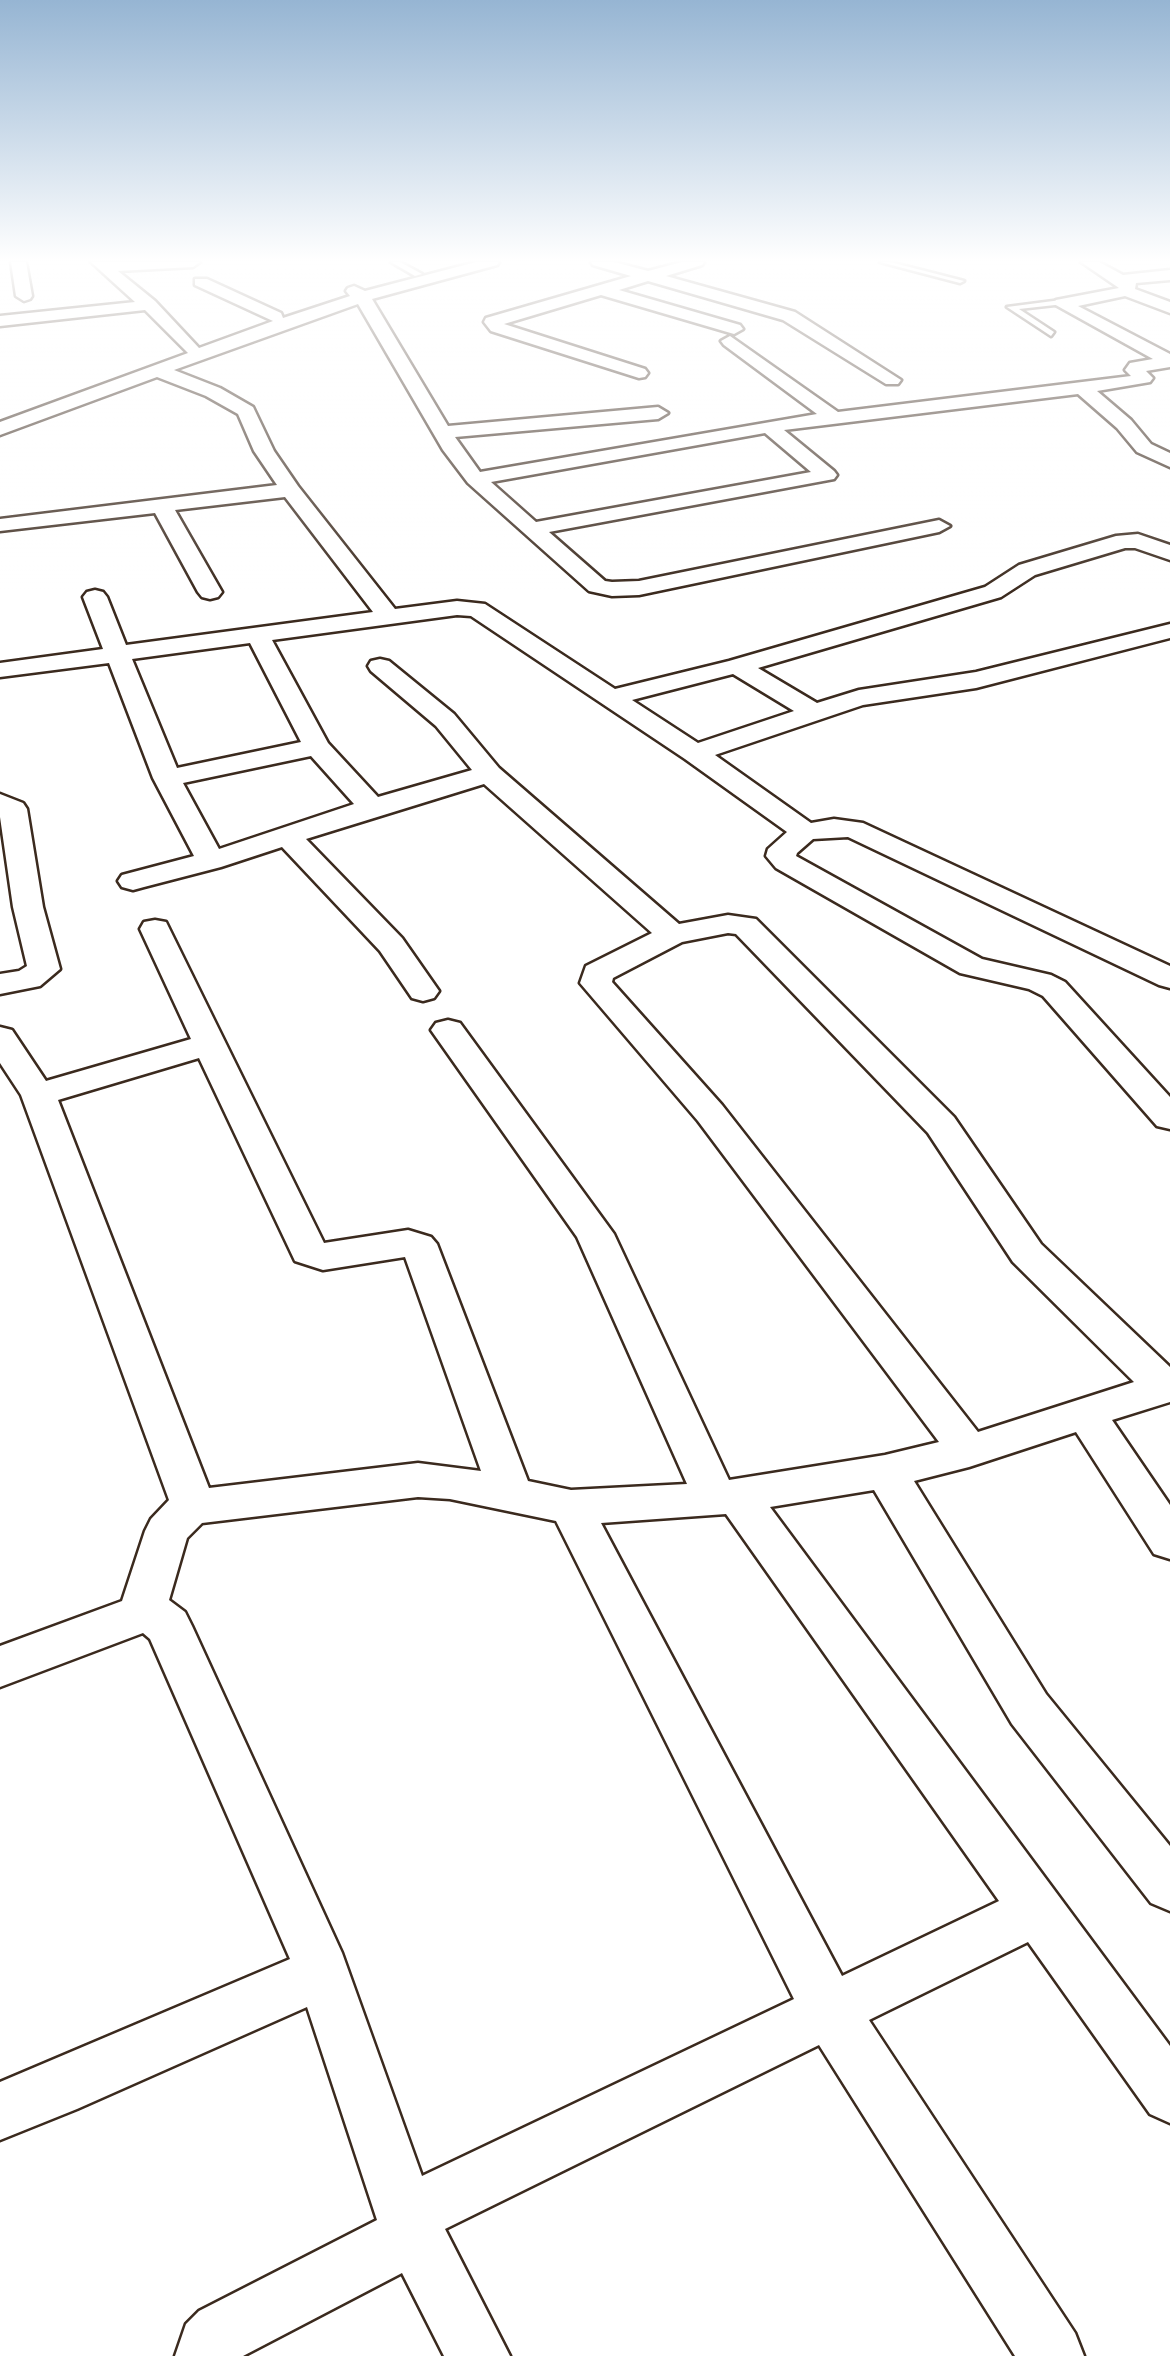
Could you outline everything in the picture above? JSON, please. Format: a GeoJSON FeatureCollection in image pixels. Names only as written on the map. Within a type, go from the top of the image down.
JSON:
{"type":"FeatureCollection","features":[{"type":"Feature","properties":{"kind":"street"},"geometry":{"type":"LineString","coordinates":[[0,420],[127,372]]}},
{"type":"Feature","properties":{"kind":"street"},"geometry":{"type":"LineString","coordinates":[[0,429],[146,372]]}},
{"type":"Feature","properties":{"kind":"street"},"geometry":{"type":"LineString","coordinates":[[162,372],[213,392],[246,411],[264,451],[290,490],[390,619]]}},
{"type":"Feature","properties":{"kind":"street"},"geometry":{"type":"LineString","coordinates":[[405,372],[475,479],[597,586],[621,589],[939,526]]}},
{"type":"Feature","properties":{"kind":"street"},"geometry":{"type":"LineString","coordinates":[[777,372],[834,418]]}},
{"type":"Feature","properties":{"kind":"street"},"geometry":{"type":"LineString","coordinates":[[879,372],[892,380]]}},
{"type":"Feature","properties":{"kind":"street"},"geometry":{"type":"LineString","coordinates":[[475,479],[769,427],[1142,380],[1136,372]]}},
{"type":"Feature","properties":{"kind":"street"},"geometry":{"type":"LineString","coordinates":[[1083,389],[1124,424],[1144,448],[1170,461]]}},
{"type":"Feature","properties":{"kind":"street"},"geometry":{"type":"LineString","coordinates":[[442,432],[658,413]]}},
{"type":"Feature","properties":{"kind":"street"},"geometry":{"type":"LineString","coordinates":[[531,529],[827,475],[769,427]]}},
{"type":"Feature","properties":{"kind":"street"},"geometry":{"type":"LineString","coordinates":[[0,525],[290,490]]}},
{"type":"Feature","properties":{"kind":"street"},"geometry":{"type":"LineString","coordinates":[[161,505],[210,592]]}},
{"type":"Feature","properties":{"kind":"street"},"geometry":{"type":"LineString","coordinates":[[612,697],[737,666],[993,592],[1027,570],[1124,541],[1139,541],[1170,552]]}},
{"type":"Feature","properties":{"kind":"street"},"geometry":{"type":"LineString","coordinates":[[94,597],[120,654],[167,778],[211,861]]}},
{"type":"Feature","properties":{"kind":"street"},"geometry":{"type":"LineString","coordinates":[[0,670],[457,608],[486,611],[695,753],[805,832]]}},
{"type":"Feature","properties":{"kind":"street"},"geometry":{"type":"LineString","coordinates":[[695,753],[859,698],[976,680],[1170,631]]}},
{"type":"Feature","properties":{"kind":"street"},"geometry":{"type":"LineString","coordinates":[[258,636],[317,747],[372,807]]}},
{"type":"Feature","properties":{"kind":"street"},"geometry":{"type":"LineString","coordinates":[[380,666],[445,720],[489,774],[673,935]]}},
{"type":"Feature","properties":{"kind":"street"},"geometry":{"type":"LineString","coordinates":[[737,666],[813,712]]}},
{"type":"Feature","properties":{"kind":"street"},"geometry":{"type":"LineString","coordinates":[[167,778],[317,747]]}},
{"type":"Feature","properties":{"kind":"street"},"geometry":{"type":"LineString","coordinates":[[133,881],[211,861],[372,807],[489,774]]}},
{"type":"Feature","properties":{"kind":"street"},"geometry":{"type":"LineString","coordinates":[[0,802],[13,809],[28,907],[44,969],[29,979],[0,984]]}},
{"type":"Feature","properties":{"kind":"street"},"geometry":{"type":"LineString","coordinates":[[1170,978],[853,829],[834,828],[805,832],[783,849],[780,856],[786,862],[971,966],[1040,982],[1054,989],[1170,1118]]}},
{"type":"Feature","properties":{"kind":"street"},"geometry":{"type":"LineString","coordinates":[[287,835],[391,945],[423,991]]}},
{"type":"Feature","properties":{"kind":"street"},"geometry":{"type":"LineString","coordinates":[[141,1614],[167,1531],[181,1514],[194,1507],[418,1480],[450,1482],[570,1507],[727,1497],[885,1472],[969,1451],[1167,1386],[1027,1253],[941,1125],[745,926],[728,924],[673,935],[597,973],[596,983],[710,1114],[969,1451]]}},
{"type":"Feature","properties":{"kind":"street"},"geometry":{"type":"LineString","coordinates":[[155,929],[309,1252],[323,1257],[408,1243],[416,1245],[423,1253],[511,1495]]}},
{"type":"Feature","properties":{"kind":"street"},"geometry":{"type":"LineString","coordinates":[[448,1030],[595,1234],[727,1497],[1170,2094]]}},
{"type":"Feature","properties":{"kind":"street"},"geometry":{"type":"LineString","coordinates":[[0,1037],[37,1095],[194,1507]]}},
{"type":"Feature","properties":{"kind":"street"},"geometry":{"type":"LineString","coordinates":[[37,1095],[210,1044]]}},
{"type":"Feature","properties":{"kind":"street"},"geometry":{"type":"LineString","coordinates":[[1085,1413],[1170,1541]]}},
{"type":"Feature","properties":{"kind":"street"},"geometry":{"type":"LineString","coordinates":[[885,1472],[1029,1709],[1170,1886]]}},
{"type":"Feature","properties":{"kind":"street"},"geometry":{"type":"LineString","coordinates":[[570,1507],[830,2011],[1052,2356]]}},
{"type":"Feature","properties":{"kind":"street"},"geometry":{"type":"LineString","coordinates":[[0,1667],[141,1614],[152,1614],[168,1626],[323,1972],[410,2224],[478,2356]]}},
{"type":"Feature","properties":{"kind":"street"},"geometry":{"type":"LineString","coordinates":[[207,2356],[209,2347],[221,2333],[410,2224],[830,2011],[1035,1911]]}},
{"type":"Feature","properties":{"kind":"street"},"geometry":{"type":"LineString","coordinates":[[0,2111],[57,2089],[323,1972]]}}]}
